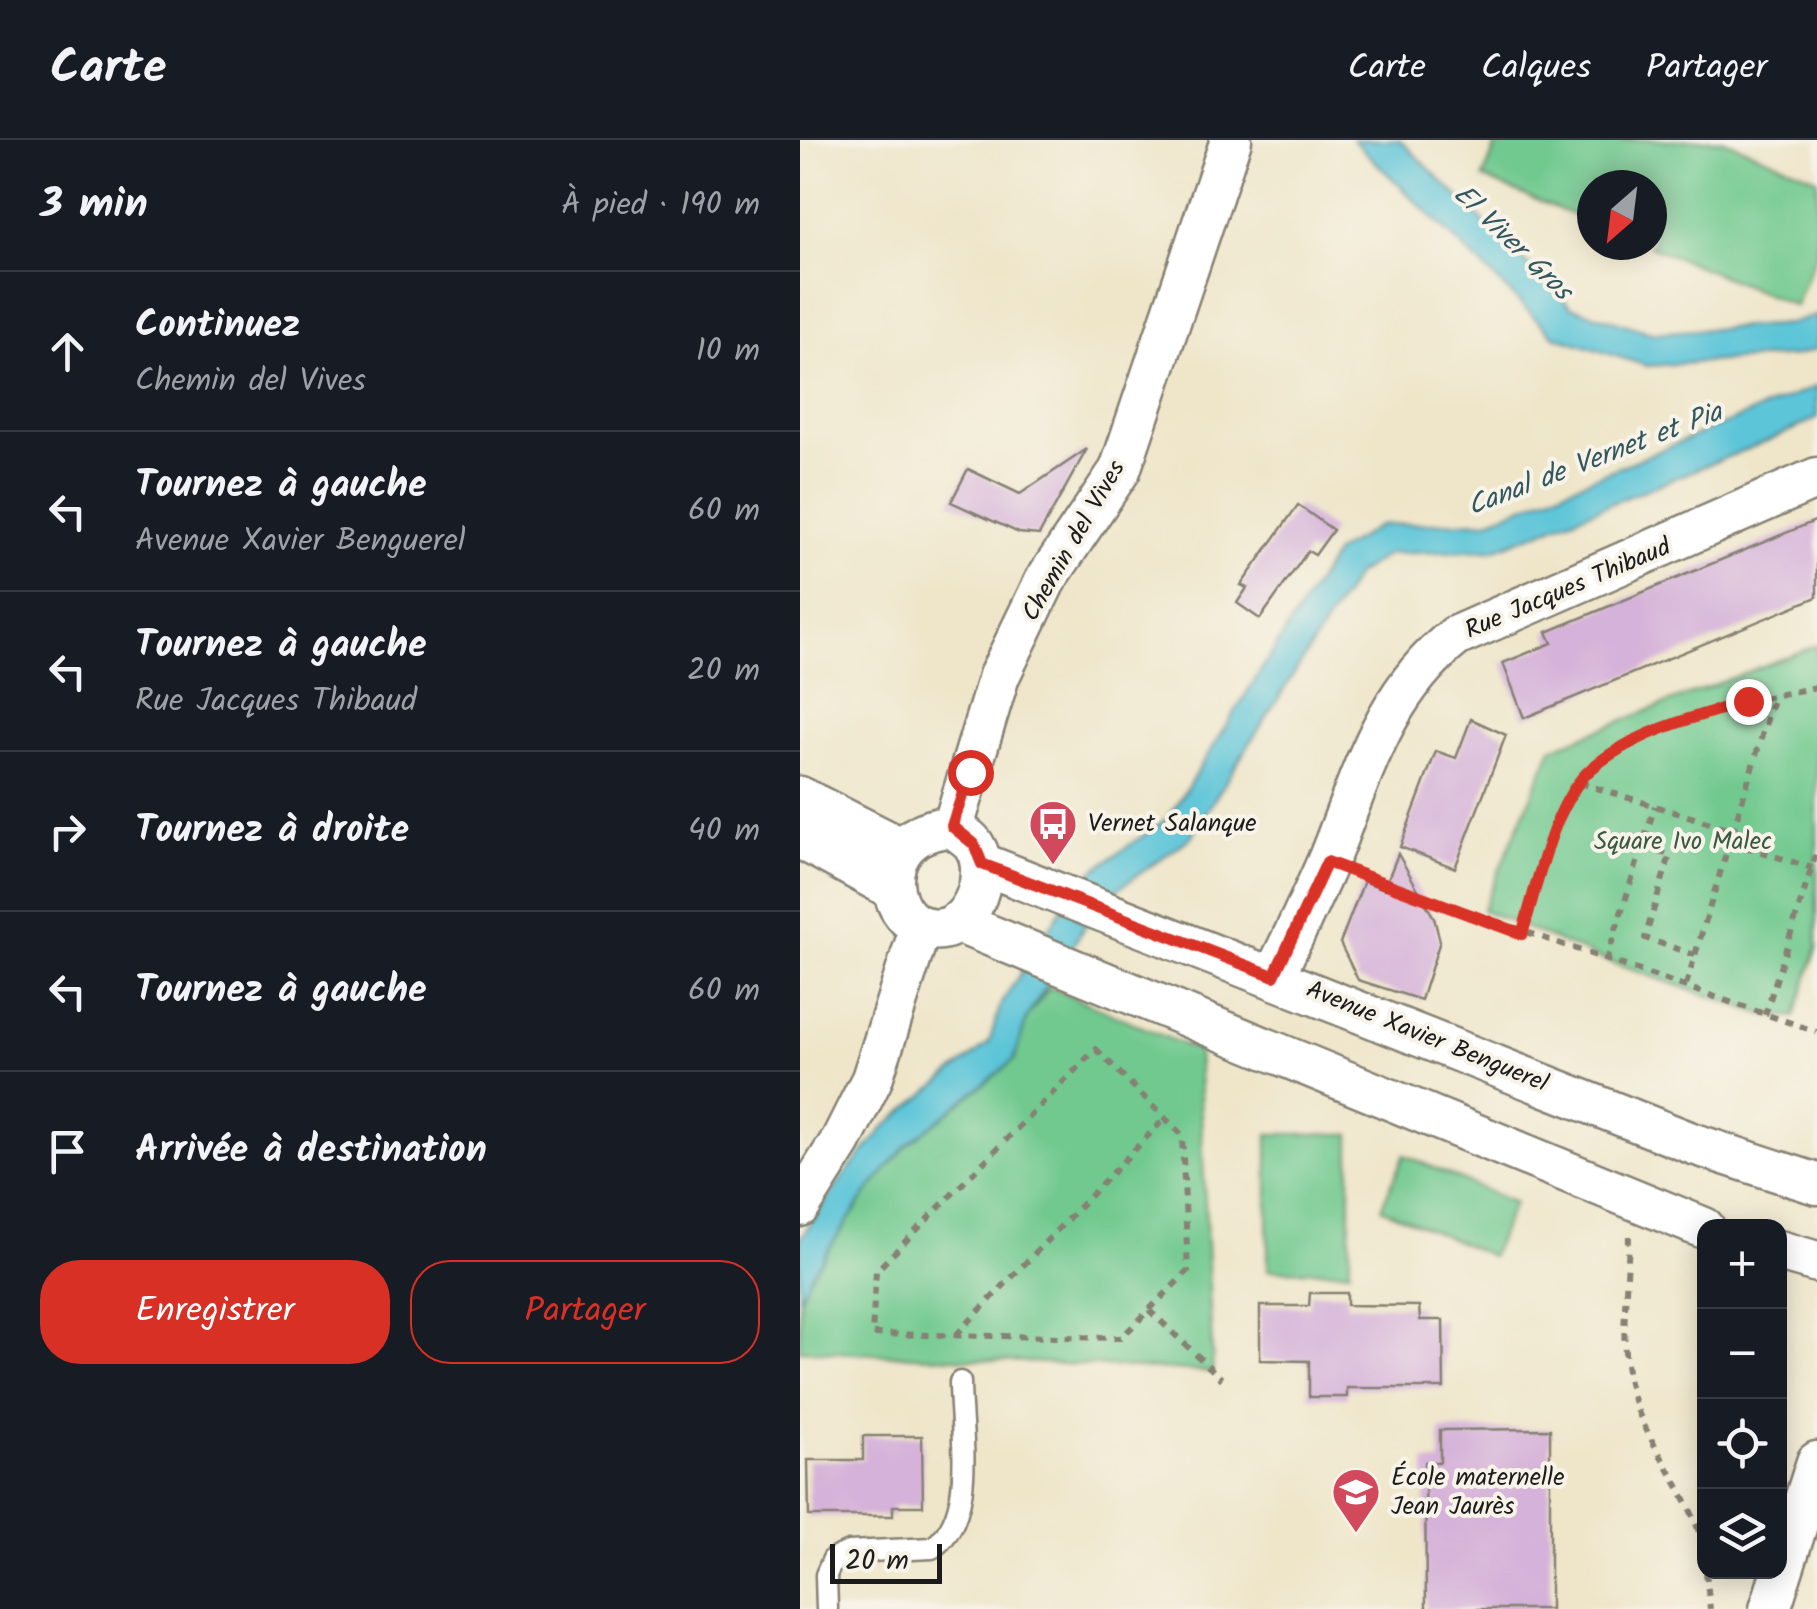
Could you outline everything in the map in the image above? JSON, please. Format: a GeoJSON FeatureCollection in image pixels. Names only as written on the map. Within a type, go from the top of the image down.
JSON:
{"type":"FeatureCollection","features":[{"type":"Feature","properties":{"kind":"street","name":"Chemin del Vives"},"geometry":{"type":"LineString","coordinates":[[952,826],[999,676],[1045,581],[1120,470],[1232,140]]}},
{"type":"Feature","properties":{"kind":"street","name":"Rue Jacques Thibaud"},"geometry":{"type":"LineString","coordinates":[[1274,976],[1327,862],[1386,713],[1423,662],[1456,636],[1817,478]]}},
{"type":"Feature","properties":{"kind":"street"},"geometry":{"type":"LineString","coordinates":[[800,797],[901,848]]}},
{"type":"Feature","properties":{"kind":"street"},"geometry":{"type":"LineString","coordinates":[[800,1206],[841,1142],[939,924],[974,903],[982,864],[974,844],[952,826],[926,828],[901,848],[891,888]]}},
{"type":"Feature","properties":{"kind":"street"},"geometry":{"type":"LineString","coordinates":[[800,838],[891,888],[902,910],[995,939],[1697,1225]]}},
{"type":"Feature","properties":{"kind":"street","name":"Avenue Xavier Benguerel"},"geometry":{"type":"LineString","coordinates":[[982,864],[1694,1144],[1817,1184]]}},
{"type":"Feature","properties":{"kind":"street"},"geometry":{"type":"LineString","coordinates":[[1787,1253],[1817,1262]]}},
{"type":"Feature","properties":{"kind":"street"},"geometry":{"type":"LineString","coordinates":[[1770,1609],[1817,1462]]}},
{"type":"Feature","properties":{"kind":"lane"},"geometry":{"type":"LineString","coordinates":[[826,1609],[826,1575],[833,1559],[848,1552],[932,1548],[956,1524],[961,1494],[960,1382]]}},
{"type":"Feature","properties":{"kind":"path"},"geometry":{"type":"LineString","coordinates":[[1522,934],[1555,828],[1589,770],[1660,728],[1817,687]]}},
{"type":"Feature","properties":{"kind":"path"},"geometry":{"type":"LineString","coordinates":[[1686,986],[1774,696]]}},
{"type":"Feature","properties":{"kind":"path"},"geometry":{"type":"LineString","coordinates":[[1580,783],[1733,830]]}},
{"type":"Feature","properties":{"kind":"path"},"geometry":{"type":"LineString","coordinates":[[1606,961],[1654,806]]}},
{"type":"Feature","properties":{"kind":"path"},"geometry":{"type":"LineString","coordinates":[[1730,842],[1812,868]]}},
{"type":"Feature","properties":{"kind":"path"},"geometry":{"type":"LineString","coordinates":[[1643,847],[1670,855],[1645,938],[1695,954]]}},
{"type":"Feature","properties":{"kind":"path"},"geometry":{"type":"LineString","coordinates":[[1765,1015],[1817,851]]}},
{"type":"Feature","properties":{"kind":"path"},"geometry":{"type":"LineString","coordinates":[[1327,862],[1522,934],[1817,1032]]}},
{"type":"Feature","properties":{"kind":"path"},"geometry":{"type":"LineString","coordinates":[[1096,1049],[1182,1135],[1188,1271],[1149,1310],[1120,1338],[872,1334],[876,1271],[1096,1049]]}},
{"type":"Feature","properties":{"kind":"path"},"geometry":{"type":"LineString","coordinates":[[956,1335],[1165,1118]]}},
{"type":"Feature","properties":{"kind":"path"},"geometry":{"type":"LineString","coordinates":[[1630,1200],[1626,1368],[1643,1423],[1692,1508],[1697,1526]]}},
{"type":"Feature","properties":{"kind":"path"},"geometry":{"type":"LineString","coordinates":[[1149,1310],[1222,1379]]}},
{"type":"Feature","properties":{"kind":"path"},"geometry":{"type":"LineString","coordinates":[[1707,1579],[1710,1609]]}},
{"type":"Feature","properties":{"kind":"green space"},"geometry":{"type":"Polygon","coordinates":[[[1498,140],[1724,140],[1817,178],[1817,252],[1795,306],[1667,253],[1667,170],[1577,170],[1577,217],[1483,178],[1498,140]]]}},
{"type":"Feature","properties":{"kind":"green space","name":"Square Ivo Malec"},"geometry":{"type":"Polygon","coordinates":[[[1817,645],[1817,948],[1795,1017],[1765,1015],[1606,961],[1482,910],[1552,748],[1817,645]]]}},
{"type":"Feature","properties":{"kind":"green space"},"geometry":{"type":"Polygon","coordinates":[[[1050,987],[1198,1051],[1213,1372],[800,1350],[800,1299],[810,1276],[867,1193],[906,1146],[1014,1060],[1027,1017],[1050,987]]]}},
{"type":"Feature","properties":{"kind":"green space"},"geometry":{"type":"Polygon","coordinates":[[[1268,1134],[1350,1134],[1350,1271],[1268,1270],[1268,1134]]]}},
{"type":"Feature","properties":{"kind":"green space"},"geometry":{"type":"Polygon","coordinates":[[[1404,1155],[1514,1203],[1491,1256],[1381,1208],[1404,1155]]]}},
{"type":"Feature","properties":{"kind":"water"},"geometry":{"type":"Polygon","coordinates":[[[1353,140],[1400,140],[1571,307],[1652,333],[1788,324],[1817,315],[1817,349],[1794,356],[1647,366],[1554,336],[1353,140]]]}},
{"type":"Feature","properties":{"kind":"water"},"geometry":{"type":"Polygon","coordinates":[[[1817,386],[1817,418],[1775,438],[1494,550],[1388,554],[1357,574],[1190,838],[1101,901],[1027,1017],[1014,1060],[906,1146],[867,1193],[810,1276],[800,1299],[800,1239],[844,1175],[886,1126],[989,1043],[1001,1004],[1080,880],[1168,818],[1335,553],[1380,525],[1487,521],[1817,386]]]}},
{"type":"Feature","properties":{"kind":"building"},"geometry":{"type":"Polygon","coordinates":[[[1087,449],[1039,535],[1019,533],[951,502],[968,469],[1020,494],[1087,449]]]}},
{"type":"Feature","properties":{"kind":"building"},"geometry":{"type":"Polygon","coordinates":[[[1298,505],[1333,530],[1315,555],[1308,551],[1260,619],[1237,603],[1247,588],[1241,585],[1298,505]]]}},
{"type":"Feature","properties":{"kind":"building"},"geometry":{"type":"Polygon","coordinates":[[[1817,520],[1817,597],[1524,718],[1503,663],[1552,643],[1547,632],[1817,520]]]}},
{"type":"Feature","properties":{"kind":"building"},"geometry":{"type":"Polygon","coordinates":[[[1471,719],[1506,735],[1455,868],[1400,847],[1436,751],[1456,758],[1471,719]]]}},
{"type":"Feature","properties":{"kind":"building"},"geometry":{"type":"Polygon","coordinates":[[[1398,854],[1434,918],[1440,941],[1421,1000],[1358,980],[1340,943],[1364,881],[1384,889],[1398,854]]]}},
{"type":"Feature","properties":{"kind":"building"},"geometry":{"type":"Polygon","coordinates":[[[1310,1293],[1347,1293],[1347,1305],[1419,1306],[1420,1320],[1443,1320],[1444,1388],[1347,1388],[1347,1397],[1309,1397],[1309,1361],[1260,1360],[1260,1306],[1309,1306],[1310,1293]]]}},
{"type":"Feature","properties":{"kind":"building"},"geometry":{"type":"Polygon","coordinates":[[[1550,1429],[1550,1609],[1426,1609],[1425,1462],[1440,1462],[1440,1430],[1550,1429]]]}},
{"type":"Feature","properties":{"kind":"building"},"geometry":{"type":"Polygon","coordinates":[[[863,1436],[922,1436],[923,1506],[893,1506],[893,1516],[809,1516],[808,1460],[863,1460],[863,1436]]]}},
{"type":"Feature","properties":{"kind":"place","name":"Vernet Salanque"},"geometry":{"type":"Point","coordinates":[1053,866]}},
{"type":"Feature","properties":{"kind":"place","name":"École maternelle Jean Jaurès"},"geometry":{"type":"Point","coordinates":[1356,1534]}},
{"type":"Feature","properties":{"kind":"route"},"geometry":{"type":"LineString","coordinates":[[970,772],[952,826],[974,844],[982,864],[1274,976],[1327,862],[1522,934],[1555,828],[1589,770],[1660,728],[1748,701]]}},
{"type":"Feature","properties":{"kind":"water label","name":"El Viver Gros"},"geometry":{"type":"Point","coordinates":[1512,243]}},
{"type":"Feature","properties":{"kind":"water label","name":"Canal de Vernet et Pia"},"geometry":{"type":"Point","coordinates":[1595,460]}}]}
